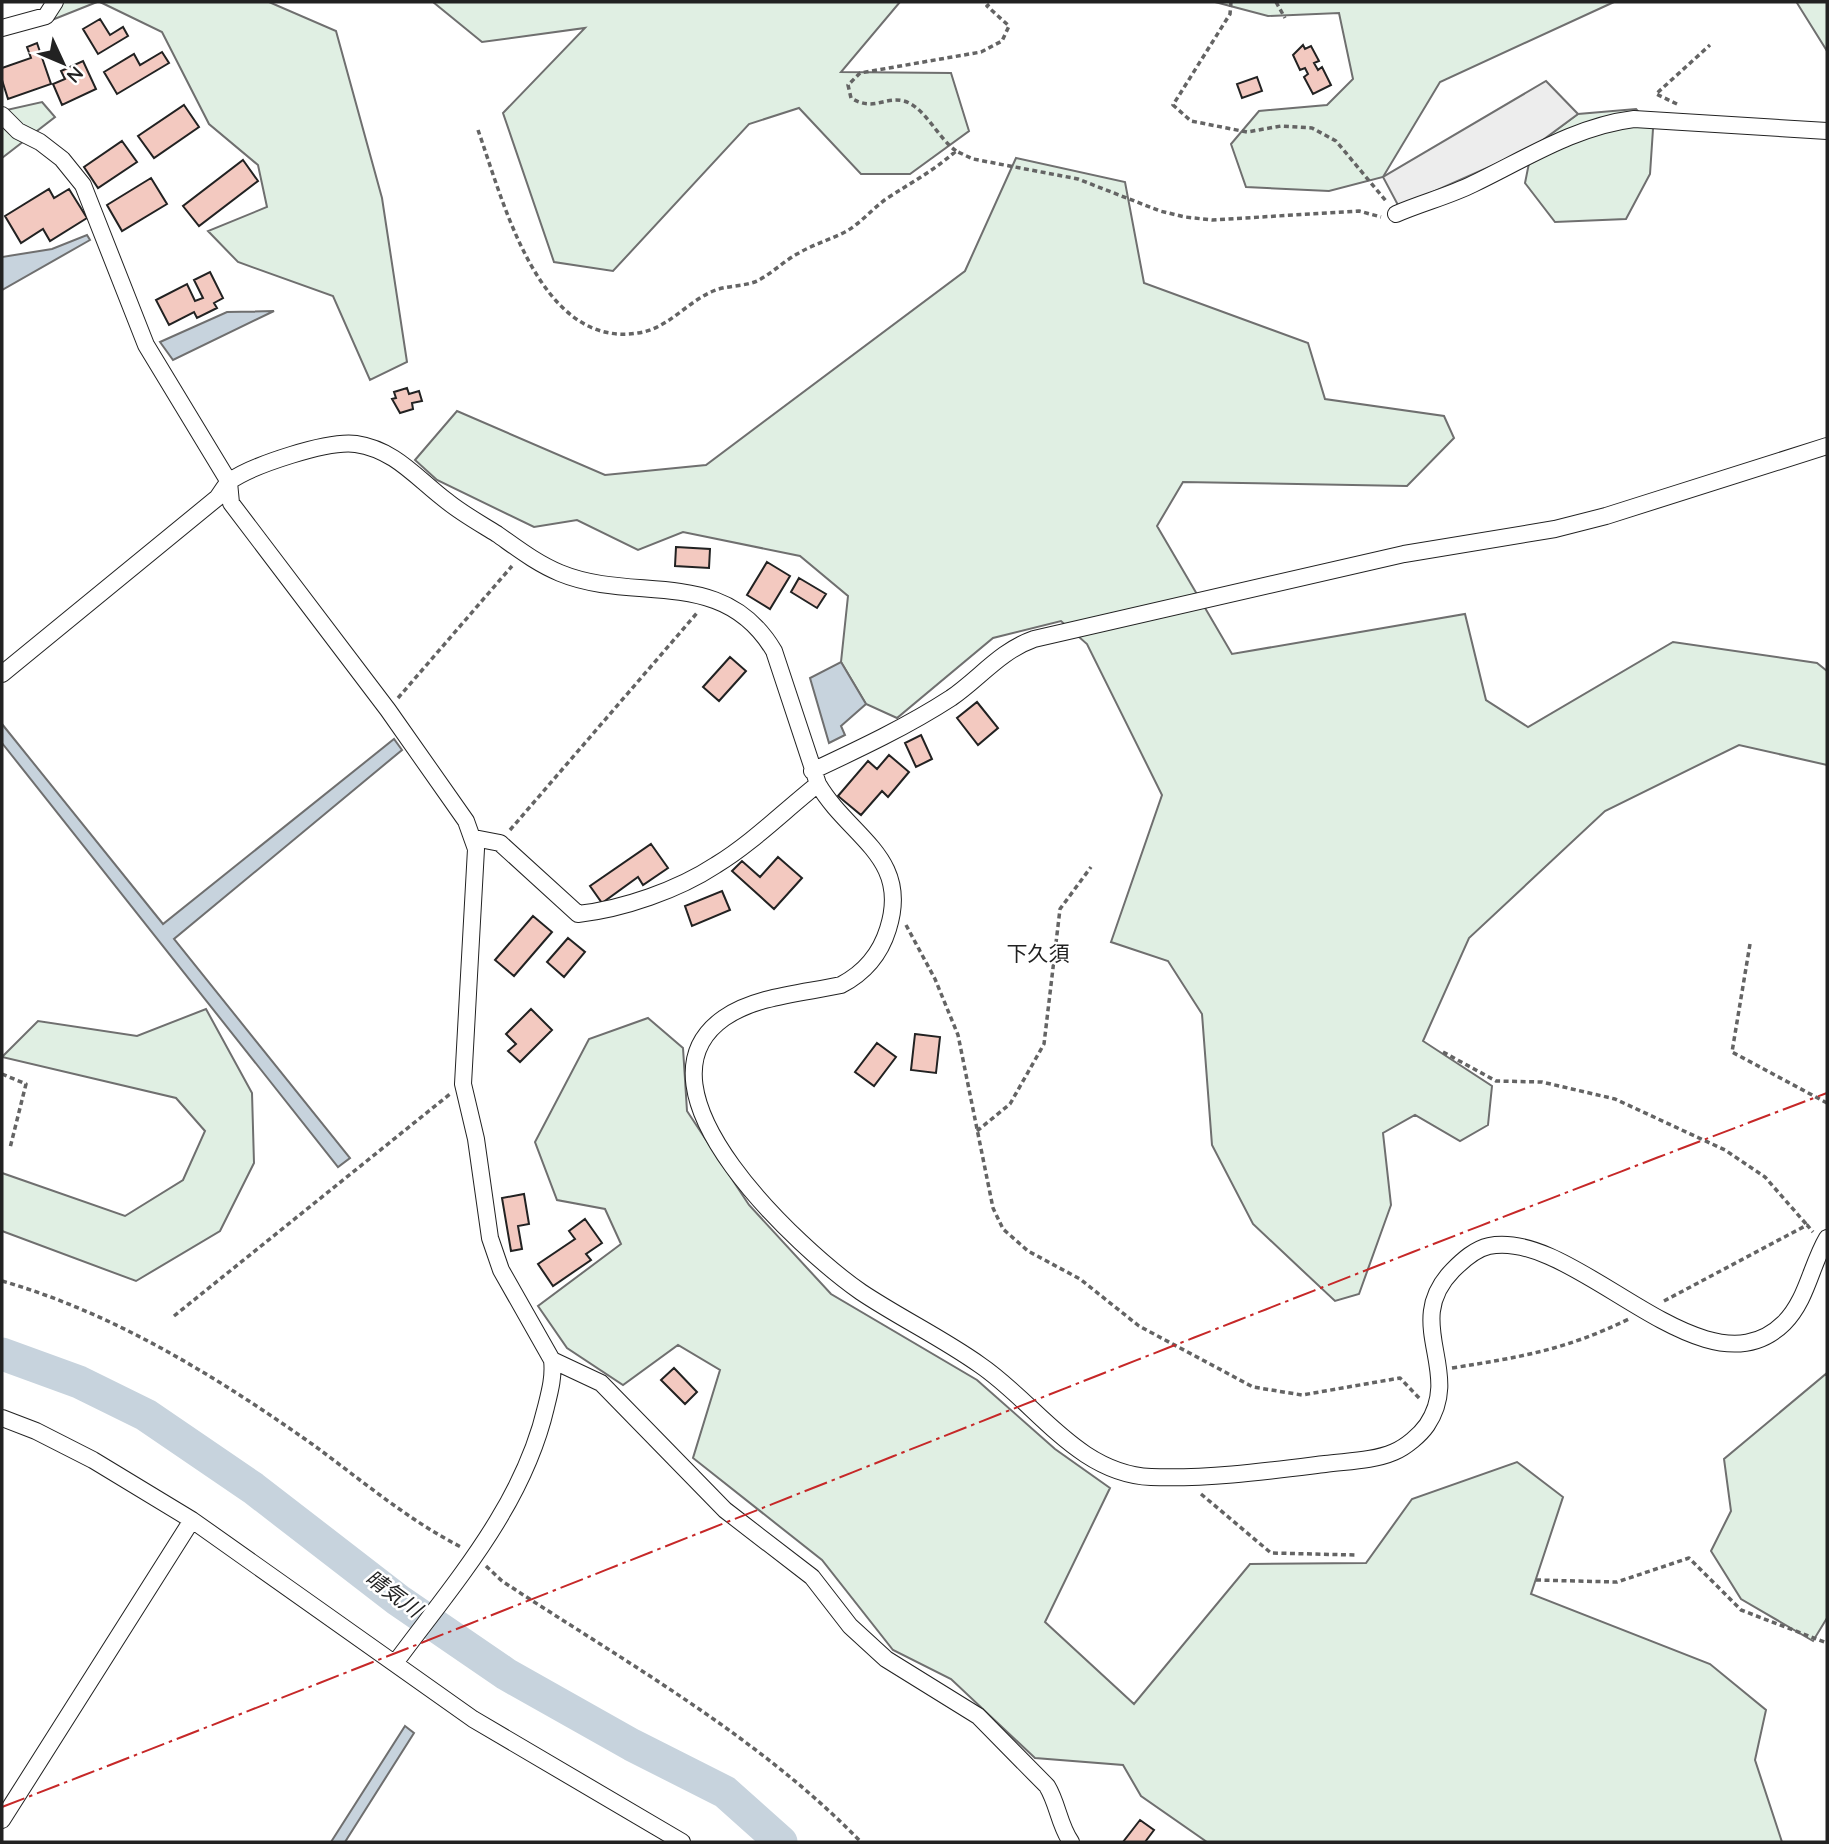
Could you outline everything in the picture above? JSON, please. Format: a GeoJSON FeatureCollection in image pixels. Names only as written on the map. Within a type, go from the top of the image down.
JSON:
{"type":"FeatureCollection","features":[{"type":"Feature","properties":{"kind":"street"},"geometry":{"type":"LineString","coordinates":[[2,28],[46,16],[55,2]]}},
{"type":"Feature","properties":{"kind":"street"},"geometry":{"type":"LineString","coordinates":[[2,115],[18,131],[40,142],[62,159],[83,185],[146,345],[229,482],[231,503],[387,710],[466,821],[474,838],[463,1084],[476,1139],[494,1249],[501,1270],[552,1360],[554,1374],[540,1434],[524,1477],[484,1544],[395,1663]]}},
{"type":"Feature","properties":{"kind":"street"},"geometry":{"type":"LineString","coordinates":[[1396,214],[1469,187],[1594,126],[1634,119],[1827,131]]}},
{"type":"Feature","properties":{"kind":"street"},"geometry":{"type":"LineString","coordinates":[[2,674],[217,498],[229,482],[258,467],[326,446],[353,443],[381,450],[404,463],[448,503],[523,554],[561,574],[602,583],[674,589],[709,597],[740,613],[764,634],[775,651],[815,778],[827,800],[874,848],[887,869],[894,891],[894,910],[878,951],[867,967],[850,980],[841,985],[748,1006],[715,1025],[697,1052],[693,1072],[693,1089],[707,1126],[755,1194],[808,1249],[860,1291],[980,1364],[1013,1390],[1076,1449],[1107,1468],[1144,1476],[1180,1477],[1282,1470],[1373,1458],[1396,1451],[1416,1437],[1435,1410],[1440,1391],[1440,1370],[1431,1331],[1432,1300],[1444,1279],[1464,1258],[1486,1247],[1511,1245],[1543,1254],[1686,1331],[1714,1341],[1742,1343],[1782,1326],[1797,1308],[1827,1238]]}},
{"type":"Feature","properties":{"kind":"street"},"geometry":{"type":"LineString","coordinates":[[474,838],[500,843],[578,914],[595,912],[666,890],[716,866],[815,778],[950,698],[999,656],[1025,642],[1404,554],[1555,529],[1827,446]]}},
{"type":"Feature","properties":{"kind":"street"},"geometry":{"type":"LineString","coordinates":[[552,1360],[601,1383],[725,1510],[812,1577],[850,1626],[886,1659],[978,1716],[1047,1786],[1055,1799],[1064,1831],[1071,1842]]}},
{"type":"Feature","properties":{"kind":"street"},"geometry":{"type":"LineString","coordinates":[[2,1418],[36,1431],[93,1460],[192,1520],[473,1719],[682,1842]]}},
{"type":"Feature","properties":{"kind":"street"},"geometry":{"type":"LineString","coordinates":[[2,1820],[192,1520]]}},
{"type":"Feature","properties":{"kind":"path"},"geometry":{"type":"LineString","coordinates":[[992,2],[987,6],[1009,26],[1002,41],[981,52],[860,73],[848,85],[851,98],[864,106],[903,100],[921,109],[940,139],[973,159],[1078,179],[1160,211],[1185,217],[1212,220],[1359,211],[1384,218],[1396,214],[1336,141],[1311,128],[1281,125],[1247,132],[1191,121],[1173,105],[1230,14],[1231,2]]}},
{"type":"Feature","properties":{"kind":"path"},"geometry":{"type":"LineString","coordinates":[[1276,2],[1285,18]]}},
{"type":"Feature","properties":{"kind":"path"},"geometry":{"type":"LineString","coordinates":[[1697,122],[1682,106],[1656,94],[1710,45]]}},
{"type":"Feature","properties":{"kind":"path"},"geometry":{"type":"LineString","coordinates":[[478,130],[508,214],[534,272],[558,303],[584,325],[611,334],[638,333],[659,327],[712,291],[757,281],[797,254],[848,231],[885,200],[928,175],[956,151]]}},
{"type":"Feature","properties":{"kind":"path"},"geometry":{"type":"LineString","coordinates":[[387,710],[523,554]]}},
{"type":"Feature","properties":{"kind":"path"},"geometry":{"type":"LineString","coordinates":[[500,843],[709,597]]}},
{"type":"Feature","properties":{"kind":"path"},"geometry":{"type":"LineString","coordinates":[[976,1131],[1010,1104],[1044,1044],[1060,909],[1091,867]]}},
{"type":"Feature","properties":{"kind":"path"},"geometry":{"type":"LineString","coordinates":[[894,910],[906,925],[935,979],[958,1035],[993,1208],[1003,1229],[1028,1251],[1080,1279],[1139,1326],[1253,1387],[1302,1395],[1400,1378],[1425,1404],[1435,1410]]}},
{"type":"Feature","properties":{"kind":"path"},"geometry":{"type":"LineString","coordinates":[[1750,944],[1732,1052],[1827,1103]]}},
{"type":"Feature","properties":{"kind":"path"},"geometry":{"type":"LineString","coordinates":[[1443,1052],[1496,1081],[1542,1082],[1615,1099],[1725,1150],[1765,1177],[1807,1225]]}},
{"type":"Feature","properties":{"kind":"path"},"geometry":{"type":"LineString","coordinates":[[2,1074],[26,1084],[10,1148]]}},
{"type":"Feature","properties":{"kind":"path"},"geometry":{"type":"LineString","coordinates":[[174,1316],[463,1084]]}},
{"type":"Feature","properties":{"kind":"path"},"geometry":{"type":"LineString","coordinates":[[2,1280],[74,1307],[139,1336],[281,1422],[444,1539],[475,1555],[502,1581],[753,1747],[804,1787],[861,1842]]}},
{"type":"Feature","properties":{"kind":"path"},"geometry":{"type":"LineString","coordinates":[[1180,1477],[1271,1553],[1355,1555]]}},
{"type":"Feature","properties":{"kind":"path"},"geometry":{"type":"LineString","coordinates":[[1536,1580],[1617,1582],[1689,1558],[1741,1610],[1827,1643]]}},
{"type":"Feature","properties":{"kind":"green space"},"geometry":{"type":"Polygon","coordinates":[[[58,2],[97,2],[52,20],[58,2]]]}},
{"type":"Feature","properties":{"kind":"green space"},"geometry":{"type":"Polygon","coordinates":[[[100,2],[269,2],[336,31],[382,198],[407,362],[370,380],[333,296],[238,262],[208,231],[267,207],[258,165],[209,124],[162,32],[100,2]]]}},
{"type":"Feature","properties":{"kind":"green space"},"geometry":{"type":"Polygon","coordinates":[[[433,2],[900,2],[841,72],[951,73],[969,131],[910,174],[861,174],[799,108],[749,124],[613,271],[554,262],[503,113],[585,28],[482,42],[433,2]]]}},
{"type":"Feature","properties":{"kind":"green space"},"geometry":{"type":"Polygon","coordinates":[[[1215,2],[1614,2],[1440,82],[1383,177],[1329,191],[1246,187],[1231,144],[1259,111],[1327,105],[1353,79],[1339,13],[1268,16],[1215,2]]]}},
{"type":"Feature","properties":{"kind":"green space"},"geometry":{"type":"Polygon","coordinates":[[[1827,2],[1827,51],[1797,3],[1827,2]]]}},
{"type":"Feature","properties":{"kind":"green space"},"geometry":{"type":"Polygon","coordinates":[[[42,102],[55,117],[2,158],[2,111],[42,102]]]}},
{"type":"Feature","properties":{"kind":"green space"},"geometry":{"type":"Polygon","coordinates":[[[1636,109],[1653,129],[1650,174],[1626,219],[1555,222],[1525,183],[1532,148],[1578,114],[1636,109]]]}},
{"type":"Feature","properties":{"kind":"green space"},"geometry":{"type":"Polygon","coordinates":[[[1016,158],[1125,182],[1144,283],[1308,343],[1325,399],[1444,416],[1454,438],[1407,486],[1183,482],[1157,526],[1232,654],[1465,614],[1486,700],[1528,727],[1673,642],[1817,663],[1827,671],[1827,765],[1739,745],[1605,811],[1469,938],[1423,1041],[1492,1086],[1488,1125],[1460,1141],[1415,1115],[1383,1133],[1391,1205],[1359,1294],[1335,1301],[1253,1224],[1212,1145],[1202,1014],[1168,961],[1111,942],[1162,795],[1087,644],[1061,621],[993,638],[897,718],[866,704],[841,662],[848,596],[800,556],[683,532],[638,550],[577,520],[534,527],[437,480],[415,460],[457,411],[605,475],[706,465],[965,271],[1016,158]]]}},
{"type":"Feature","properties":{"kind":"green space"},"geometry":{"type":"Polygon","coordinates":[[[206,1009],[252,1093],[254,1163],[220,1231],[136,1281],[2,1231],[2,1173],[125,1216],[183,1180],[205,1131],[176,1098],[2,1057],[38,1021],[137,1036],[206,1009]]]}},
{"type":"Feature","properties":{"kind":"green space"},"geometry":{"type":"Polygon","coordinates":[[[648,1018],[683,1048],[687,1111],[749,1205],[831,1294],[977,1380],[1055,1449],[1110,1488],[1045,1622],[1134,1704],[1250,1564],[1366,1563],[1412,1499],[1517,1462],[1563,1497],[1531,1594],[1710,1664],[1766,1710],[1755,1760],[1782,1842],[1207,1842],[1141,1796],[1123,1765],[1035,1758],[951,1679],[893,1650],[822,1560],[693,1458],[720,1370],[678,1345],[623,1385],[567,1348],[538,1306],[621,1244],[605,1209],[557,1200],[535,1142],[589,1039],[648,1018]]]}},
{"type":"Feature","properties":{"kind":"green space"},"geometry":{"type":"Polygon","coordinates":[[[1827,1373],[1827,1618],[1813,1641],[1741,1599],[1711,1551],[1731,1511],[1724,1459],[1827,1373]]]}},
{"type":"Feature","properties":{"kind":"shaded area"},"geometry":{"type":"Polygon","coordinates":[[[1546,81],[1578,114],[1532,148],[1399,207],[1383,177],[1546,81]]]}},
{"type":"Feature","properties":{"kind":"shaded area"},"geometry":{"type":"Polygon","coordinates":[[[87,235],[90,240],[2,290],[2,257],[52,249],[87,235]]]}},
{"type":"Feature","properties":{"kind":"shaded area"},"geometry":{"type":"Polygon","coordinates":[[[274,311],[173,360],[160,342],[227,312],[274,311]]]}},
{"type":"Feature","properties":{"kind":"shaded area"},"geometry":{"type":"Polygon","coordinates":[[[841,662],[866,704],[841,726],[845,735],[829,743],[810,678],[841,662]]]}},
{"type":"Feature","properties":{"kind":"shaded area"},"geometry":{"type":"Polygon","coordinates":[[[2,724],[163,924],[394,739],[402,750],[174,939],[350,1158],[338,1167],[2,743],[2,724]]]}},
{"type":"Feature","properties":{"kind":"shaded area"},"geometry":{"type":"Polygon","coordinates":[[[405,1726],[414,1733],[345,1842],[331,1842],[405,1726]]]}},
{"type":"Feature","properties":{"kind":"building"},"geometry":{"type":"Polygon","coordinates":[[[100,19],[110,35],[123,27],[128,36],[98,54],[83,29],[100,19]]]}},
{"type":"Feature","properties":{"kind":"building"},"geometry":{"type":"Polygon","coordinates":[[[37,43],[51,84],[8,99],[2,80],[2,68],[31,58],[27,47],[37,43]]]}},
{"type":"Feature","properties":{"kind":"building"},"geometry":{"type":"Polygon","coordinates":[[[1303,45],[1305,49],[1311,46],[1319,61],[1314,63],[1318,70],[1322,67],[1331,85],[1313,94],[1304,77],[1308,74],[1305,68],[1300,70],[1293,55],[1303,45]]]}},
{"type":"Feature","properties":{"kind":"building"},"geometry":{"type":"Polygon","coordinates":[[[162,52],[169,63],[117,94],[104,72],[134,54],[140,65],[162,52]]]}},
{"type":"Feature","properties":{"kind":"building"},"geometry":{"type":"Polygon","coordinates":[[[83,61],[96,89],[62,105],[53,84],[65,79],[61,71],[83,61]]]}},
{"type":"Feature","properties":{"kind":"building"},"geometry":{"type":"Polygon","coordinates":[[[1257,77],[1262,91],[1242,98],[1237,84],[1257,77]]]}},
{"type":"Feature","properties":{"kind":"building"},"geometry":{"type":"Polygon","coordinates":[[[184,105],[199,127],[154,158],[138,136],[184,105]]]}},
{"type":"Feature","properties":{"kind":"building"},"geometry":{"type":"Polygon","coordinates":[[[122,141],[137,162],[98,188],[84,167],[122,141]]]}},
{"type":"Feature","properties":{"kind":"building"},"geometry":{"type":"Polygon","coordinates":[[[243,160],[258,181],[199,226],[183,206],[243,160]]]}},
{"type":"Feature","properties":{"kind":"building"},"geometry":{"type":"Polygon","coordinates":[[[151,178],[167,204],[122,231],[107,205],[151,178]]]}},
{"type":"Feature","properties":{"kind":"building"},"geometry":{"type":"Polygon","coordinates":[[[49,189],[54,198],[69,189],[87,218],[50,241],[43,229],[21,243],[5,216],[49,189]]]}},
{"type":"Feature","properties":{"kind":"building"},"geometry":{"type":"Polygon","coordinates":[[[210,272],[223,298],[214,303],[217,308],[197,318],[194,312],[169,325],[156,300],[187,284],[195,301],[203,298],[194,280],[210,272]]]}},
{"type":"Feature","properties":{"kind":"building"},"geometry":{"type":"Polygon","coordinates":[[[407,388],[409,394],[419,391],[422,401],[412,403],[413,409],[400,413],[392,399],[396,398],[394,392],[407,388]]]}},
{"type":"Feature","properties":{"kind":"building"},"geometry":{"type":"Polygon","coordinates":[[[676,547],[710,549],[709,568],[675,566],[676,547]]]}},
{"type":"Feature","properties":{"kind":"building"},"geometry":{"type":"Polygon","coordinates":[[[767,562],[790,576],[770,609],[747,595],[767,562]]]}},
{"type":"Feature","properties":{"kind":"building"},"geometry":{"type":"Polygon","coordinates":[[[799,578],[826,594],[817,608],[791,592],[799,578]]]}},
{"type":"Feature","properties":{"kind":"building"},"geometry":{"type":"Polygon","coordinates":[[[730,657],[746,671],[719,701],[703,687],[730,657]]]}},
{"type":"Feature","properties":{"kind":"building"},"geometry":{"type":"Polygon","coordinates":[[[977,702],[998,728],[978,745],[957,718],[977,702]]]}},
{"type":"Feature","properties":{"kind":"building"},"geometry":{"type":"Polygon","coordinates":[[[921,735],[932,759],[916,767],[905,743],[921,735]]]}},
{"type":"Feature","properties":{"kind":"building"},"geometry":{"type":"Polygon","coordinates":[[[889,755],[909,772],[888,797],[882,791],[861,815],[838,796],[868,761],[877,769],[889,755]]]}},
{"type":"Feature","properties":{"kind":"building"},"geometry":{"type":"Polygon","coordinates":[[[651,844],[668,868],[643,885],[638,877],[602,903],[590,886],[651,844]]]}},
{"type":"Feature","properties":{"kind":"building"},"geometry":{"type":"Polygon","coordinates":[[[778,857],[802,878],[774,909],[732,871],[742,861],[760,877],[778,857]]]}},
{"type":"Feature","properties":{"kind":"building"},"geometry":{"type":"Polygon","coordinates":[[[722,891],[730,910],[692,926],[685,906],[722,891]]]}},
{"type":"Feature","properties":{"kind":"building"},"geometry":{"type":"Polygon","coordinates":[[[533,916],[552,932],[514,976],[495,960],[533,916]]]}},
{"type":"Feature","properties":{"kind":"building"},"geometry":{"type":"Polygon","coordinates":[[[568,938],[585,952],[564,977],[547,962],[568,938]]]}},
{"type":"Feature","properties":{"kind":"building"},"geometry":{"type":"Polygon","coordinates":[[[531,1009],[552,1030],[520,1062],[508,1051],[516,1044],[506,1034],[531,1009]]]}},
{"type":"Feature","properties":{"kind":"building"},"geometry":{"type":"Polygon","coordinates":[[[915,1034],[940,1037],[936,1073],[911,1070],[915,1034]]]}},
{"type":"Feature","properties":{"kind":"building"},"geometry":{"type":"Polygon","coordinates":[[[877,1043],[896,1057],[874,1086],[855,1072],[877,1043]]]}},
{"type":"Feature","properties":{"kind":"building"},"geometry":{"type":"Polygon","coordinates":[[[524,1194],[529,1224],[518,1226],[522,1249],[511,1251],[502,1198],[524,1194]]]}},
{"type":"Feature","properties":{"kind":"building"},"geometry":{"type":"Polygon","coordinates":[[[585,1219],[602,1243],[586,1254],[591,1260],[553,1286],[538,1264],[575,1239],[569,1231],[585,1219]]]}},
{"type":"Feature","properties":{"kind":"building"},"geometry":{"type":"Polygon","coordinates":[[[674,1368],[697,1392],[685,1404],[661,1380],[674,1368]]]}},
{"type":"Feature","properties":{"kind":"building"},"geometry":{"type":"Polygon","coordinates":[[[1140,1820],[1154,1830],[1145,1842],[1123,1842],[1140,1820]]]}},
{"type":"Feature","properties":{"kind":"waterway","name":"晴気川"},"geometry":{"type":"LineString","coordinates":[[2,1354],[79,1382],[146,1415],[253,1488],[398,1600],[506,1674],[632,1745],[725,1792],[781,1842]]}},
{"type":"Feature","properties":{"kind":"power"},"geometry":{"type":"LineString","coordinates":[[2,1807],[1142,1358],[1827,1093]]}},
{"type":"Feature","properties":{"kind":"district","name":"下久須"},"geometry":{"type":"Point","coordinates":[1038,953]}}]}
